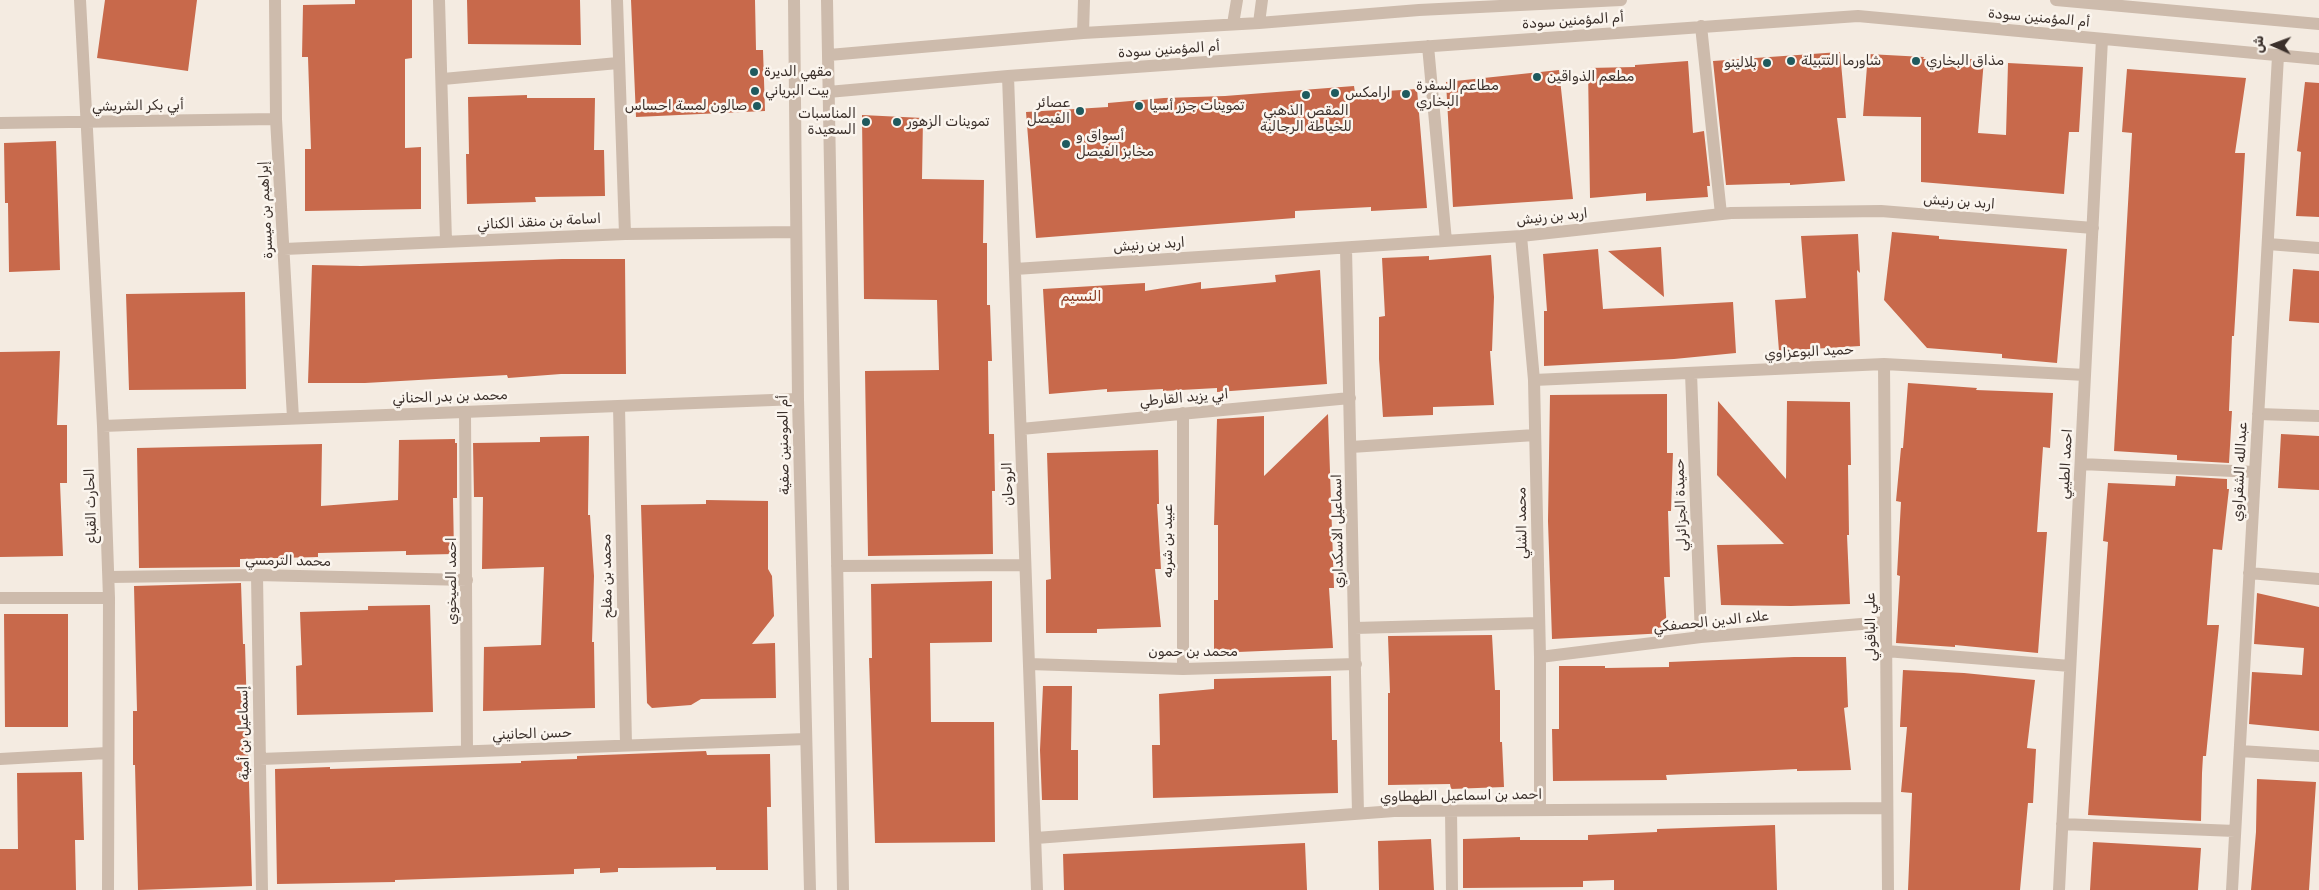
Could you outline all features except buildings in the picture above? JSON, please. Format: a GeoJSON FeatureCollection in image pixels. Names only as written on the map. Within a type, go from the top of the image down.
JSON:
{"type":"FeatureCollection","features":[{"type":"Feature","properties":{"kind":"street","name":"الحارث القباع"},"geometry":{"type":"LineString","coordinates":[[80,0],[103,426],[109,577],[108,890]]}},
{"type":"Feature","properties":{"kind":"street","name":"إبراهيم بن ميسرة"},"geometry":{"type":"LineString","coordinates":[[275,0],[276,119],[293,418]]}},
{"type":"Feature","properties":{"kind":"street"},"geometry":{"type":"LineString","coordinates":[[440,0],[446,242]]}},
{"type":"Feature","properties":{"kind":"street"},"geometry":{"type":"LineString","coordinates":[[617,0],[625,234]]}},
{"type":"Feature","properties":{"kind":"street","name":"أم المومنين صفية"},"geometry":{"type":"LineString","coordinates":[[794,0],[798,399],[810,890]]}},
{"type":"Feature","properties":{"kind":"street"},"geometry":{"type":"LineString","coordinates":[[827,0],[842,890]]}},
{"type":"Feature","properties":{"kind":"street"},"geometry":{"type":"LineString","coordinates":[[1083,32],[1084,0]]}},
{"type":"Feature","properties":{"kind":"street"},"geometry":{"type":"LineString","coordinates":[[1233,24],[1237,0]]}},
{"type":"Feature","properties":{"kind":"street"},"geometry":{"type":"LineString","coordinates":[[1259,23],[1262,0]]}},
{"type":"Feature","properties":{"kind":"street","name":"أم المؤمنين سودة"},"geometry":{"type":"LineString","coordinates":[[829,55],[1083,32],[1259,23],[1419,10],[1621,0]]}},
{"type":"Feature","properties":{"kind":"street","name":"أم المؤمنين سودة"},"geometry":{"type":"LineString","coordinates":[[2056,0],[2151,5],[2319,24]]}},
{"type":"Feature","properties":{"kind":"street","name":"أم المؤمنين سودة"},"geometry":{"type":"LineString","coordinates":[[828,92],[1008,76],[1858,16],[2319,59]]}},
{"type":"Feature","properties":{"kind":"street"},"geometry":{"type":"LineString","coordinates":[[1701,26],[1721,214]]}},
{"type":"Feature","properties":{"kind":"street","name":"احمد الطيبي"},"geometry":{"type":"LineString","coordinates":[[2059,890],[2102,39]]}},
{"type":"Feature","properties":{"kind":"street"},"geometry":{"type":"LineString","coordinates":[[1428,46],[1446,241]]}},
{"type":"Feature","properties":{"kind":"street","name":"عبدالله الشقراوي"},"geometry":{"type":"LineString","coordinates":[[2232,890],[2278,56]]}},
{"type":"Feature","properties":{"kind":"street"},"geometry":{"type":"LineString","coordinates":[[443,79],[618,63]]}},
{"type":"Feature","properties":{"kind":"street","name":"الروحان"},"geometry":{"type":"LineString","coordinates":[[1008,76],[1038,890]]}},
{"type":"Feature","properties":{"kind":"street","name":"أبي بكر الشريشي"},"geometry":{"type":"LineString","coordinates":[[0,123],[276,119]]}},
{"type":"Feature","properties":{"kind":"street","name":"اربد بن رنيش"},"geometry":{"type":"LineString","coordinates":[[1015,269],[1521,236],[1721,214],[1880,211],[2093,228]]}},
{"type":"Feature","properties":{"kind":"street","name":"اسامة بن منقذ الكناني"},"geometry":{"type":"LineString","coordinates":[[284,249],[625,234],[795,232]]}},
{"type":"Feature","properties":{"kind":"street","name":"محمد الشلي"},"geometry":{"type":"LineString","coordinates":[[1521,236],[1534,380],[1540,657],[1540,810]]}},
{"type":"Feature","properties":{"kind":"street"},"geometry":{"type":"LineString","coordinates":[[2268,244],[2319,248]]}},
{"type":"Feature","properties":{"kind":"street","name":"اسماعيل الاسكداري"},"geometry":{"type":"LineString","coordinates":[[1346,248],[1358,813]]}},
{"type":"Feature","properties":{"kind":"street","name":"حميد البوعزاوي"},"geometry":{"type":"LineString","coordinates":[[1534,380],[1884,364],[2085,375]]}},
{"type":"Feature","properties":{"kind":"street","name":"علي الباقولي"},"geometry":{"type":"LineString","coordinates":[[1884,364],[1888,890]]}},
{"type":"Feature","properties":{"kind":"street","name":"حميدة الجزائرلي"},"geometry":{"type":"LineString","coordinates":[[1691,373],[1701,637]]}},
{"type":"Feature","properties":{"kind":"street","name":"ابي يزيد القارطي"},"geometry":{"type":"LineString","coordinates":[[1021,429],[1350,398]]}},
{"type":"Feature","properties":{"kind":"street","name":"محمد بن بدر الحناني"},"geometry":{"type":"LineString","coordinates":[[103,426],[798,399]]}},
{"type":"Feature","properties":{"kind":"street","name":"محمد بن مفلح"},"geometry":{"type":"LineString","coordinates":[[619,406],[626,745]]}},
{"type":"Feature","properties":{"kind":"street","name":"احمد الصيخوي"},"geometry":{"type":"LineString","coordinates":[[465,412],[467,751]]}},
{"type":"Feature","properties":{"kind":"street","name":"عبيد بن شربه"},"geometry":{"type":"LineString","coordinates":[[1183,413],[1183,669]]}},
{"type":"Feature","properties":{"kind":"street"},"geometry":{"type":"LineString","coordinates":[[2258,414],[2319,416]]}},
{"type":"Feature","properties":{"kind":"street"},"geometry":{"type":"LineString","coordinates":[[1351,448],[1535,435]]}},
{"type":"Feature","properties":{"kind":"street"},"geometry":{"type":"LineString","coordinates":[[2081,464],[2255,472]]}},
{"type":"Feature","properties":{"kind":"street"},"geometry":{"type":"LineString","coordinates":[[837,566],[1026,565]]}},
{"type":"Feature","properties":{"kind":"street"},"geometry":{"type":"LineString","coordinates":[[2249,573],[2319,579]]}},
{"type":"Feature","properties":{"kind":"street","name":"محمد الترمسي"},"geometry":{"type":"LineString","coordinates":[[109,577],[257,575],[467,580]]}},
{"type":"Feature","properties":{"kind":"street","name":"إسماعيل بن أمية"},"geometry":{"type":"LineString","coordinates":[[257,575],[262,890]]}},
{"type":"Feature","properties":{"kind":"street"},"geometry":{"type":"LineString","coordinates":[[0,598],[109,598]]}},
{"type":"Feature","properties":{"kind":"street","name":"علاء الدين الحصفكي"},"geometry":{"type":"LineString","coordinates":[[1540,657],[1701,637],[1886,622]]}},
{"type":"Feature","properties":{"kind":"street"},"geometry":{"type":"LineString","coordinates":[[1354,628],[1539,623]]}},
{"type":"Feature","properties":{"kind":"street"},"geometry":{"type":"LineString","coordinates":[[1886,651],[2070,666]]}},
{"type":"Feature","properties":{"kind":"street","name":"محمد بن حمون"},"geometry":{"type":"LineString","coordinates":[[1029,664],[1183,669],[1356,664]]}},
{"type":"Feature","properties":{"kind":"street","name":"حسن الحانيني"},"geometry":{"type":"LineString","coordinates":[[260,758],[806,739]]}},
{"type":"Feature","properties":{"kind":"street"},"geometry":{"type":"LineString","coordinates":[[2240,751],[2319,756]]}},
{"type":"Feature","properties":{"kind":"street"},"geometry":{"type":"LineString","coordinates":[[0,759],[107,753]]}},
{"type":"Feature","properties":{"kind":"street","name":"احمد بن اسماعيل الطهطاوي"},"geometry":{"type":"LineString","coordinates":[[1036,838],[1358,813],[1451,810],[1887,808]]}},
{"type":"Feature","properties":{"kind":"street"},"geometry":{"type":"LineString","coordinates":[[1451,810],[1452,890]]}},
{"type":"Feature","properties":{"kind":"street"},"geometry":{"type":"LineString","coordinates":[[2062,824],[2235,831]]}},
{"type":"Feature","properties":{"kind":"place","name":"شاورما التتبيلة"},"geometry":{"type":"Point","coordinates":[1791,61]}},
{"type":"Feature","properties":{"kind":"place","name":"مذاق البخاري"},"geometry":{"type":"Point","coordinates":[1916,61]}},
{"type":"Feature","properties":{"kind":"place","name":"بلالينو"},"geometry":{"type":"Point","coordinates":[1767,63]}},
{"type":"Feature","properties":{"kind":"place","name":"مقهي الديرة"},"geometry":{"type":"Point","coordinates":[754,72]}},
{"type":"Feature","properties":{"kind":"place","name":"مطعم الذواقين"},"geometry":{"type":"Point","coordinates":[1537,77]}},
{"type":"Feature","properties":{"kind":"place","name":"بيت البرياني"},"geometry":{"type":"Point","coordinates":[755,91]}},
{"type":"Feature","properties":{"kind":"place","name":"ارامكس"},"geometry":{"type":"Point","coordinates":[1335,93]}},
{"type":"Feature","properties":{"kind":"place","name":"مطاعم السفرة البخاري"},"geometry":{"type":"Point","coordinates":[1406,94]}},
{"type":"Feature","properties":{"kind":"place","name":"المقص الذهبي للخياطة الرجالية"},"geometry":{"type":"Point","coordinates":[1306,95]}},
{"type":"Feature","properties":{"kind":"place","name":"صالون لمسة احساس"},"geometry":{"type":"Point","coordinates":[757,106]}},
{"type":"Feature","properties":{"kind":"place","name":"تموينات جزر أسيا"},"geometry":{"type":"Point","coordinates":[1139,106]}},
{"type":"Feature","properties":{"kind":"place","name":"عصائر الفيصل"},"geometry":{"type":"Point","coordinates":[1080,111]}},
{"type":"Feature","properties":{"kind":"place","name":"المناسبات السعيدة"},"geometry":{"type":"Point","coordinates":[866,122]}},
{"type":"Feature","properties":{"kind":"place","name":"تموينات الزهور"},"geometry":{"type":"Point","coordinates":[897,122]}},
{"type":"Feature","properties":{"kind":"place","name":"أسواق و مخابز الفيصل"},"geometry":{"type":"Point","coordinates":[1066,144]}},
{"type":"Feature","properties":{"kind":"district","name":"النسيم"},"geometry":{"type":"Point","coordinates":[1081,297]}}]}
